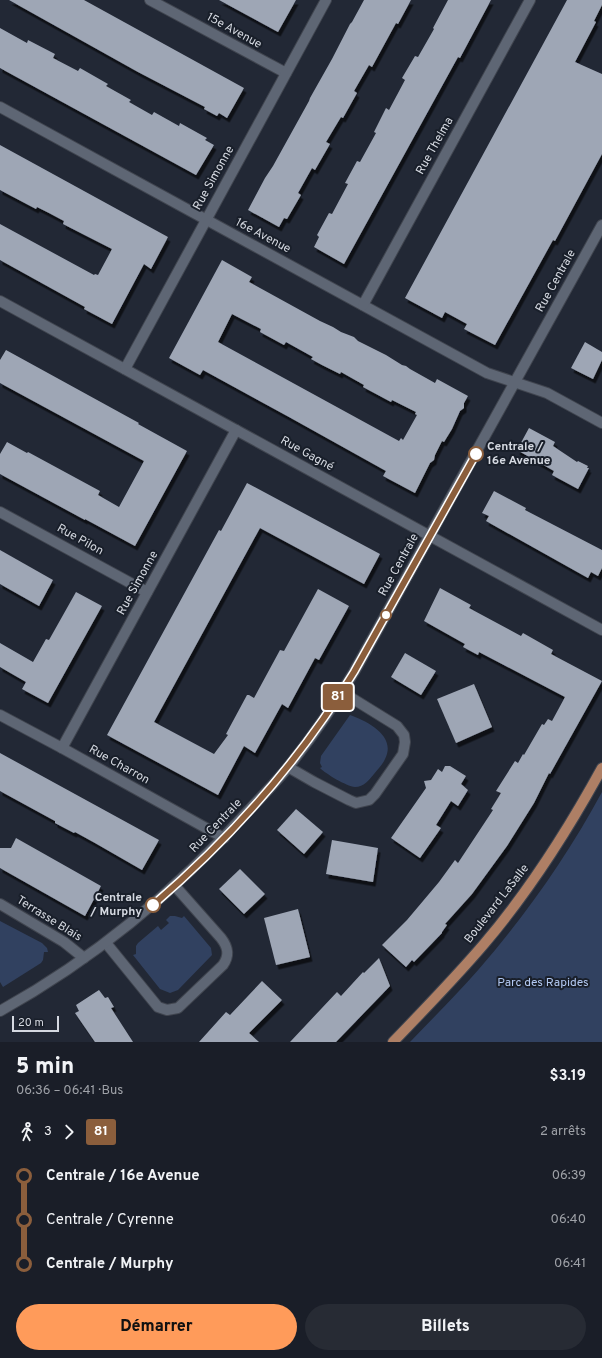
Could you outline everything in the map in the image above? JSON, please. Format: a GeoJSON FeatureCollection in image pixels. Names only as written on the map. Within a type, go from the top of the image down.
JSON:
{"type":"FeatureCollection","features":[{"type":"Feature","properties":{"kind":"main road","name":"Boulevard LaSalle"},"geometry":{"type":"LineString","coordinates":[[393,1042],[460,972],[508,915],[565,833],[602,768]]}},
{"type":"Feature","properties":{"kind":"street","name":"15e Avenue"},"geometry":{"type":"LineString","coordinates":[[150,0],[286,73]]}},
{"type":"Feature","properties":{"kind":"street","name":"Rue Simonne"},"geometry":{"type":"LineString","coordinates":[[125,369],[326,0]]}},
{"type":"Feature","properties":{"kind":"street","name":"Rue Thelma"},"geometry":{"type":"LineString","coordinates":[[363,305],[530,0]]}},
{"type":"Feature","properties":{"kind":"street","name":"16e Avenue"},"geometry":{"type":"LineString","coordinates":[[0,108],[487,373],[547,393],[602,422]]}},
{"type":"Feature","properties":{"kind":"street","name":"Rue Centrale"},"geometry":{"type":"LineString","coordinates":[[0,1012],[49,982],[106,943],[132,923],[175,886],[224,838],[288,766],[342,692],[430,537],[602,225]]}},
{"type":"Feature","properties":{"kind":"street","name":"Rue Gagné"},"geometry":{"type":"LineString","coordinates":[[0,301],[602,630]]}},
{"type":"Feature","properties":{"kind":"street","name":"Rue Simonne"},"geometry":{"type":"LineString","coordinates":[[62,748],[236,430]]}},
{"type":"Feature","properties":{"kind":"street","name":"Rue Pilon"},"geometry":{"type":"LineString","coordinates":[[0,512],[147,592]]}},
{"type":"Feature","properties":{"kind":"street"},"geometry":{"type":"LineString","coordinates":[[288,766],[320,785],[356,803],[369,800],[375,794],[403,754],[405,742],[404,735],[397,726],[342,692]]}},
{"type":"Feature","properties":{"kind":"street","name":"Rue Charron"},"geometry":{"type":"LineString","coordinates":[[0,715],[224,838]]}},
{"type":"Feature","properties":{"kind":"street"},"geometry":{"type":"LineString","coordinates":[[106,943],[158,1007],[162,1010],[172,1010],[182,1005],[223,965],[226,961],[228,951],[222,938],[175,886]]}},
{"type":"Feature","properties":{"kind":"street","name":"Terrasse Blais"},"geometry":{"type":"LineString","coordinates":[[0,904],[64,942],[84,958]]}},
{"type":"Feature","properties":{"kind":"green space"},"geometry":{"type":"Polygon","coordinates":[[[350,715],[372,725],[384,737],[387,743],[388,751],[383,763],[370,779],[358,787],[336,779],[320,768],[322,767],[320,763],[321,756],[350,715]]]}},
{"type":"Feature","properties":{"kind":"green space","name":"Parc des Rapides"},"geometry":{"type":"Polygon","coordinates":[[[602,792],[602,1042],[410,1042],[471,978],[530,906],[575,839],[602,792]]]}},
{"type":"Feature","properties":{"kind":"green space"},"geometry":{"type":"Polygon","coordinates":[[[170,916],[182,918],[184,916],[211,948],[212,955],[178,990],[170,993],[160,989],[133,955],[136,954],[136,946],[138,943],[158,926],[161,930],[169,923],[166,920],[170,916]]]}},
{"type":"Feature","properties":{"kind":"green space"},"geometry":{"type":"Polygon","coordinates":[[[0,921],[42,943],[47,948],[48,952],[44,952],[41,963],[3,987],[0,982],[0,921]]]}},
{"type":"Feature","properties":{"kind":"building"},"geometry":{"type":"Polygon","coordinates":[[[9,0],[84,0],[244,88],[227,118],[219,113],[217,116],[204,109],[205,107],[138,72],[9,0]]]}},
{"type":"Feature","properties":{"kind":"building"},"geometry":{"type":"Polygon","coordinates":[[[219,0],[296,0],[278,32],[219,0]]]}},
{"type":"Feature","properties":{"kind":"building"},"geometry":{"type":"Polygon","coordinates":[[[364,0],[411,0],[398,24],[396,23],[372,67],[369,65],[354,91],[357,93],[343,118],[341,117],[326,142],[330,144],[315,170],[312,168],[298,193],[301,195],[287,219],[284,218],[279,227],[248,210],[364,0]]]}},
{"type":"Feature","properties":{"kind":"building"},"geometry":{"type":"Polygon","coordinates":[[[448,0],[491,0],[344,264],[314,247],[319,237],[317,235],[329,213],[332,214],[348,184],[345,183],[357,161],[360,162],[376,133],[374,132],[386,108],[389,110],[405,80],[402,78],[415,56],[418,57],[448,0]]]}},
{"type":"Feature","properties":{"kind":"building"},"geometry":{"type":"Polygon","coordinates":[[[567,0],[602,0],[602,5],[594,21],[596,22],[575,62],[602,74],[602,154],[555,241],[553,240],[495,345],[464,329],[467,324],[445,312],[442,318],[405,298],[567,0]]]}},
{"type":"Feature","properties":{"kind":"building"},"geometry":{"type":"Polygon","coordinates":[[[0,28],[27,43],[28,40],[55,54],[53,58],[78,71],[80,68],[108,84],[106,86],[131,100],[129,102],[152,115],[154,112],[179,126],[180,123],[207,138],[205,140],[214,145],[196,175],[0,68],[0,28]]]}},
{"type":"Feature","properties":{"kind":"building"},"geometry":{"type":"Polygon","coordinates":[[[0,145],[168,237],[151,269],[144,264],[112,324],[84,309],[85,307],[0,260],[0,224],[94,275],[98,275],[112,249],[63,224],[64,221],[49,213],[37,207],[36,209],[0,190],[0,145]]]}},
{"type":"Feature","properties":{"kind":"building"},"geometry":{"type":"Polygon","coordinates":[[[222,260],[252,277],[249,282],[341,332],[354,337],[358,341],[435,383],[437,379],[468,396],[464,403],[464,408],[460,411],[444,442],[442,441],[434,460],[430,463],[415,493],[383,476],[386,471],[289,417],[203,370],[200,375],[169,358],[222,260]],[[232,314],[218,342],[399,441],[401,438],[403,440],[417,415],[415,414],[416,412],[392,400],[391,402],[363,387],[364,385],[341,372],[340,374],[322,365],[311,359],[313,357],[286,342],[284,345],[260,332],[261,329],[232,314]]]}},
{"type":"Feature","properties":{"kind":"building"},"geometry":{"type":"Polygon","coordinates":[[[585,342],[602,352],[602,360],[593,379],[571,368],[585,342]]]}},
{"type":"Feature","properties":{"kind":"building"},"geometry":{"type":"Polygon","coordinates":[[[6,350],[187,451],[135,546],[0,474],[0,454],[7,442],[100,491],[98,495],[119,507],[144,461],[0,383],[0,360],[6,350]]]}},
{"type":"Feature","properties":{"kind":"building"},"geometry":{"type":"Polygon","coordinates":[[[529,428],[555,442],[553,446],[577,462],[578,461],[588,466],[587,468],[589,468],[578,489],[552,475],[554,471],[517,450],[529,428]]]}},
{"type":"Feature","properties":{"kind":"building"},"geometry":{"type":"Polygon","coordinates":[[[247,483],[380,554],[364,584],[260,528],[154,722],[214,754],[228,735],[226,734],[247,695],[254,698],[280,650],[284,651],[318,589],[349,606],[319,660],[315,658],[288,708],[282,704],[255,753],[244,746],[218,795],[107,735],[219,530],[221,531],[247,483]]]}},
{"type":"Feature","properties":{"kind":"building"},"geometry":{"type":"Polygon","coordinates":[[[494,491],[526,508],[525,510],[602,550],[602,568],[598,576],[591,572],[588,578],[486,521],[489,516],[482,513],[494,491]]]}},
{"type":"Feature","properties":{"kind":"building"},"geometry":{"type":"Polygon","coordinates":[[[0,550],[53,580],[39,606],[0,584],[0,550]]]}},
{"type":"Feature","properties":{"kind":"building"},"geometry":{"type":"Polygon","coordinates":[[[440,588],[471,605],[469,608],[521,636],[523,633],[553,650],[551,654],[602,681],[550,774],[549,773],[534,803],[507,846],[472,894],[445,924],[447,925],[442,933],[414,962],[412,960],[406,967],[382,945],[407,920],[439,882],[455,860],[458,863],[493,810],[491,809],[501,793],[496,791],[515,761],[518,763],[523,754],[524,755],[542,724],[544,725],[548,719],[552,721],[565,697],[479,652],[478,655],[463,647],[465,644],[424,621],[440,588]]]}},
{"type":"Feature","properties":{"kind":"building"},"geometry":{"type":"Polygon","coordinates":[[[76,592],[102,606],[48,703],[22,689],[26,682],[0,667],[0,643],[33,662],[46,639],[49,640],[76,592]]]}},
{"type":"Feature","properties":{"kind":"building"},"geometry":{"type":"Polygon","coordinates":[[[405,653],[436,671],[421,695],[391,677],[405,653]]]}},
{"type":"Feature","properties":{"kind":"building"},"geometry":{"type":"Polygon","coordinates":[[[474,684],[492,727],[456,743],[437,699],[474,684]]]}},
{"type":"Feature","properties":{"kind":"building"},"geometry":{"type":"Polygon","coordinates":[[[0,753],[159,840],[142,870],[75,832],[74,833],[55,823],[55,821],[0,791],[0,753]]]}},
{"type":"Feature","properties":{"kind":"building"},"geometry":{"type":"Polygon","coordinates":[[[445,766],[450,766],[466,776],[461,784],[468,790],[458,806],[451,801],[436,825],[441,828],[420,858],[391,838],[426,788],[424,781],[431,780],[438,769],[442,772],[445,766]]]}},
{"type":"Feature","properties":{"kind":"building"},"geometry":{"type":"Polygon","coordinates":[[[296,809],[323,832],[304,854],[277,830],[296,809]]]}},
{"type":"Feature","properties":{"kind":"building"},"geometry":{"type":"Polygon","coordinates":[[[16,838],[101,886],[85,916],[0,868],[0,848],[11,848],[16,838]]]}},
{"type":"Feature","properties":{"kind":"building"},"geometry":{"type":"Polygon","coordinates":[[[332,840],[378,848],[373,882],[326,874],[332,840]]]}},
{"type":"Feature","properties":{"kind":"building"},"geometry":{"type":"Polygon","coordinates":[[[240,869],[265,894],[244,914],[219,889],[240,869]]]}},
{"type":"Feature","properties":{"kind":"building"},"geometry":{"type":"Polygon","coordinates":[[[298,909],[310,957],[276,965],[264,918],[298,909]]]}},
{"type":"Feature","properties":{"kind":"building"},"geometry":{"type":"Polygon","coordinates":[[[379,958],[390,986],[336,1042],[290,1042],[337,992],[341,996],[363,972],[364,973],[379,958]]]}},
{"type":"Feature","properties":{"kind":"building"},"geometry":{"type":"Polygon","coordinates":[[[262,981],[282,1000],[249,1033],[259,1042],[199,1042],[226,1012],[230,1015],[262,981]]]}},
{"type":"Feature","properties":{"kind":"building"},"geometry":{"type":"Polygon","coordinates":[[[99,990],[105,998],[108,997],[114,1007],[111,1008],[133,1042],[95,1042],[75,1013],[79,1011],[76,1005],[99,990]]]}},
{"type":"Feature","properties":{"kind":"bus line","name":"81"},"geometry":{"type":"LineString","coordinates":[[153,905],[196,866],[242,818],[288,766],[332,706],[354,672],[476,454]]}},
{"type":"Feature","properties":{"kind":"place","name":"Centrale / 16e Avenue"},"geometry":{"type":"Point","coordinates":[476,454]}},
{"type":"Feature","properties":{"kind":"place","name":"Centrale / Murphy"},"geometry":{"type":"Point","coordinates":[153,905]}}]}
